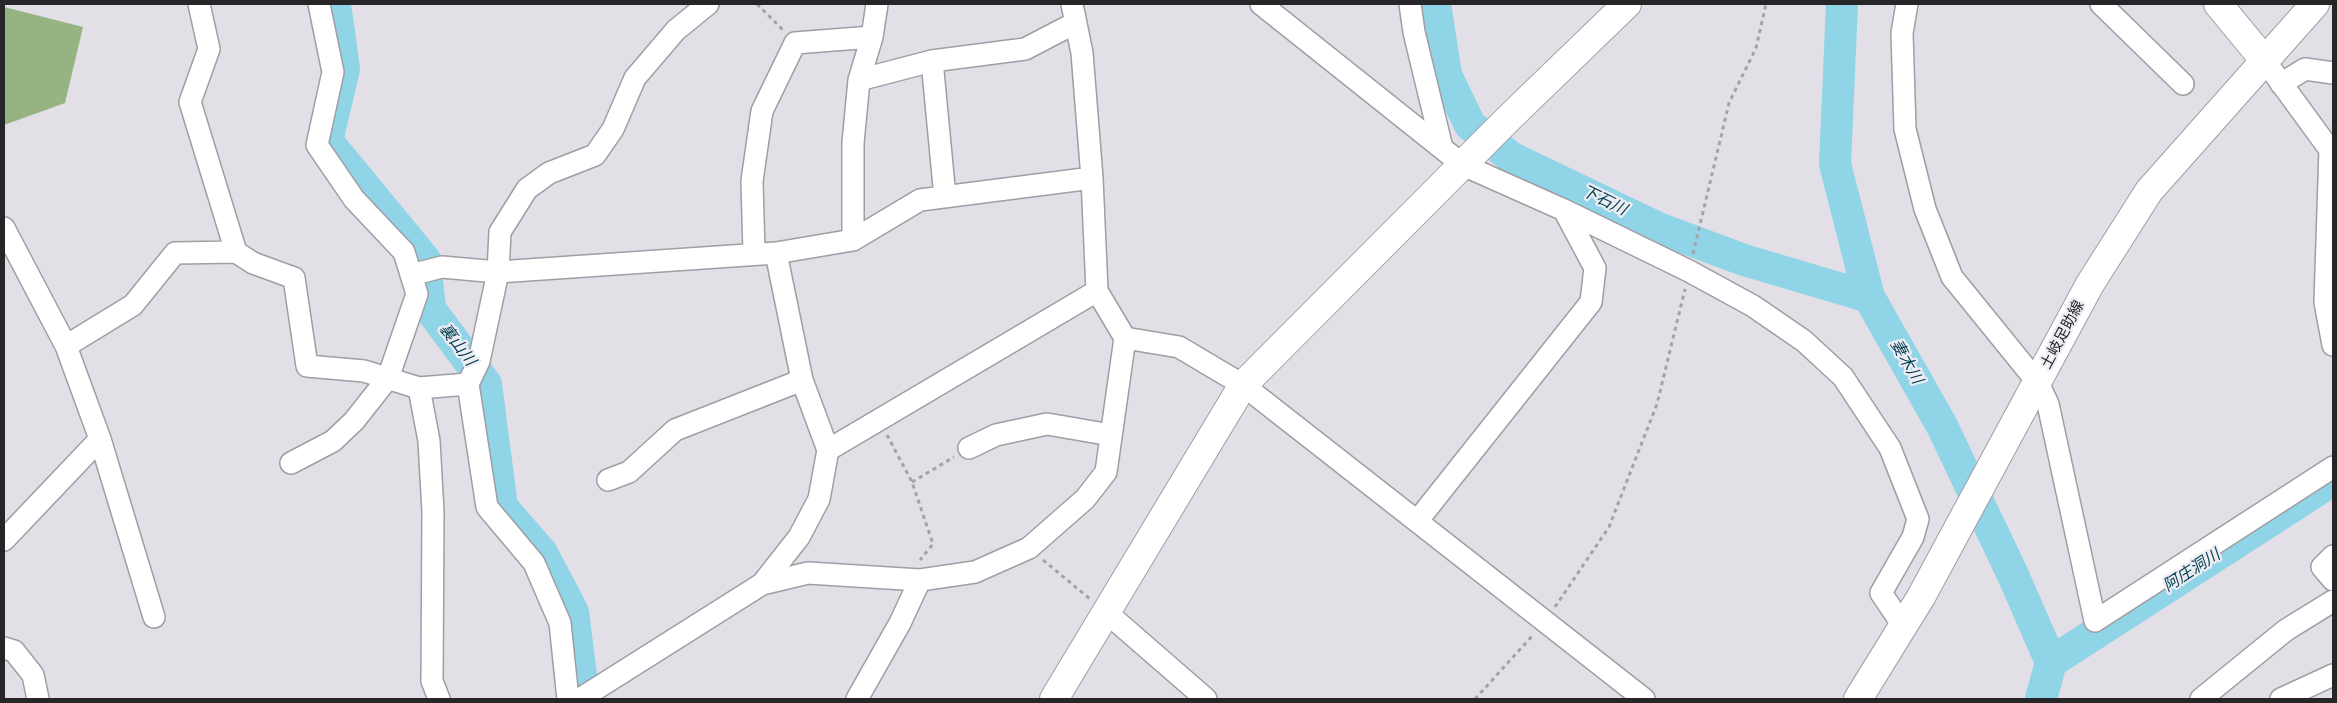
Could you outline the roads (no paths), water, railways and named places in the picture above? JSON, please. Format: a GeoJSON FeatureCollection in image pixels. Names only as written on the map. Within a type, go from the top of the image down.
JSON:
{"type":"FeatureCollection","features":[{"type":"Feature","properties":{"kind":"street"},"geometry":{"type":"LineString","coordinates":[[199,4],[209,49],[190,102],[236,252]]}},
{"type":"Feature","properties":{"kind":"street"},"geometry":{"type":"LineString","coordinates":[[291,463],[333,441],[354,421],[388,378],[417,294],[404,252],[354,199],[317,144],[333,72],[319,4]]}},
{"type":"Feature","properties":{"kind":"street"},"geometry":{"type":"LineString","coordinates":[[568,699],[560,623],[534,563],[488,507],[468,384],[479,361],[498,272],[500,232],[527,189],[549,173],[595,155],[613,129],[635,78],[676,30],[708,4]]}},
{"type":"Feature","properties":{"kind":"street"},"geometry":{"type":"LineString","coordinates":[[853,240],[852,143],[859,80],[872,37],[877,4]]}},
{"type":"Feature","properties":{"kind":"street"},"geometry":{"type":"LineString","coordinates":[[1260,4],[1463,165],[1564,210],[1689,271],[1754,306],[1804,341],[1843,377],[1890,448],[1918,519],[1913,537],[1881,593],[1902,624]]}},
{"type":"Feature","properties":{"kind":"street"},"geometry":{"type":"LineString","coordinates":[[1410,4],[1414,32],[1442,148]]}},
{"type":"Feature","properties":{"kind":"street"},"geometry":{"type":"LineString","coordinates":[[1054,699],[1243,384],[1627,4]]}},
{"type":"Feature","properties":{"kind":"street"},"geometry":{"type":"LineString","coordinates":[[1907,4],[1902,33],[1906,129],[1925,209],[1952,276],[2034,391],[2048,404],[2095,620],[2333,467]]}},
{"type":"Feature","properties":{"kind":"street"},"geometry":{"type":"LineString","coordinates":[[2101,4],[2183,84]]}},
{"type":"Feature","properties":{"kind":"street"},"geometry":{"type":"LineString","coordinates":[[2218,4],[2264,61],[2331,151],[2325,302],[2333,345]]}},
{"type":"Feature","properties":{"kind":"street","name":"土岐足助線"},"geometry":{"type":"LineString","coordinates":[[1858,699],[1902,624],[1921,597],[2034,391],[2090,284],[2149,191],[2315,4]]}},
{"type":"Feature","properties":{"kind":"street"},"geometry":{"type":"LineString","coordinates":[[580,699],[762,584],[808,573],[920,580],[975,572],[1029,548],[1085,499],[1106,472],[1125,338],[1097,291],[1092,178],[1082,53],[1073,13],[1025,49],[932,61],[859,80]]}},
{"type":"Feature","properties":{"kind":"street"},"geometry":{"type":"LineString","coordinates":[[754,253],[752,181],[762,111],[795,43],[872,37]]}},
{"type":"Feature","properties":{"kind":"street"},"geometry":{"type":"LineString","coordinates":[[932,61],[945,197]]}},
{"type":"Feature","properties":{"kind":"street"},"geometry":{"type":"LineString","coordinates":[[2281,84],[2305,69],[2333,73]]}},
{"type":"Feature","properties":{"kind":"street"},"geometry":{"type":"LineString","coordinates":[[411,275],[442,267],[498,272],[754,253],[776,253],[853,240],[920,200],[1092,178]]}},
{"type":"Feature","properties":{"kind":"street"},"geometry":{"type":"LineString","coordinates":[[1418,520],[1591,302],[1595,268],[1564,210]]}},
{"type":"Feature","properties":{"kind":"street"},"geometry":{"type":"LineString","coordinates":[[4,228],[66,346],[100,439],[154,617]]}},
{"type":"Feature","properties":{"kind":"street"},"geometry":{"type":"LineString","coordinates":[[66,346],[133,305],[175,253],[236,252],[253,263],[294,278],[307,366],[364,371],[419,388],[468,384]]}},
{"type":"Feature","properties":{"kind":"street"},"geometry":{"type":"LineString","coordinates":[[762,584],[799,537],[819,499],[828,450],[802,380],[776,253]]}},
{"type":"Feature","properties":{"kind":"street"},"geometry":{"type":"LineString","coordinates":[[828,450],[1097,291]]}},
{"type":"Feature","properties":{"kind":"street"},"geometry":{"type":"LineString","coordinates":[[1125,338],[1179,347],[1243,384],[1546,620],[1644,699]]}},
{"type":"Feature","properties":{"kind":"street"},"geometry":{"type":"LineString","coordinates":[[608,480],[629,472],[675,430],[802,380]]}},
{"type":"Feature","properties":{"kind":"street"},"geometry":{"type":"LineString","coordinates":[[419,388],[429,442],[432,495],[432,681],[439,699]]}},
{"type":"Feature","properties":{"kind":"street"},"geometry":{"type":"LineString","coordinates":[[969,448],[996,436],[1047,424],[1111,435]]}},
{"type":"Feature","properties":{"kind":"street"},"geometry":{"type":"LineString","coordinates":[[4,540],[100,439]]}},
{"type":"Feature","properties":{"kind":"street"},"geometry":{"type":"LineString","coordinates":[[2333,556],[2322,567],[2333,580]]}},
{"type":"Feature","properties":{"kind":"street"},"geometry":{"type":"LineString","coordinates":[[857,699],[900,623],[920,580]]}},
{"type":"Feature","properties":{"kind":"street"},"geometry":{"type":"LineString","coordinates":[[2201,699],[2286,630],[2333,601]]}},
{"type":"Feature","properties":{"kind":"street"},"geometry":{"type":"LineString","coordinates":[[1106,612],[1206,699]]}},
{"type":"Feature","properties":{"kind":"street"},"geometry":{"type":"LineString","coordinates":[[4,648],[14,651],[33,674],[38,699]]}},
{"type":"Feature","properties":{"kind":"street"},"geometry":{"type":"LineString","coordinates":[[2281,699],[2333,675]]}},
{"type":"Feature","properties":{"kind":"waterway","name":"裏山川"},"geometry":{"type":"LineString","coordinates":[[335,4],[344,69],[327,141],[425,260],[430,309],[486,384],[502,507],[542,553],[573,612],[584,699]]}},
{"type":"Feature","properties":{"kind":"waterway","name":"下石川"},"geometry":{"type":"LineString","coordinates":[[1435,4],[1446,75],[1470,125],[1512,158],[1658,228],[1744,260],[1869,297]]}},
{"type":"Feature","properties":{"kind":"waterway","name":"妻木川"},"geometry":{"type":"LineString","coordinates":[[1842,4],[1835,164],[1869,297],[1942,426],[2012,573],[2051,662],[2041,699]]}},
{"type":"Feature","properties":{"kind":"waterway","name":"阿庄洞川"},"geometry":{"type":"LineString","coordinates":[[2051,662],[2333,480]]}}]}
